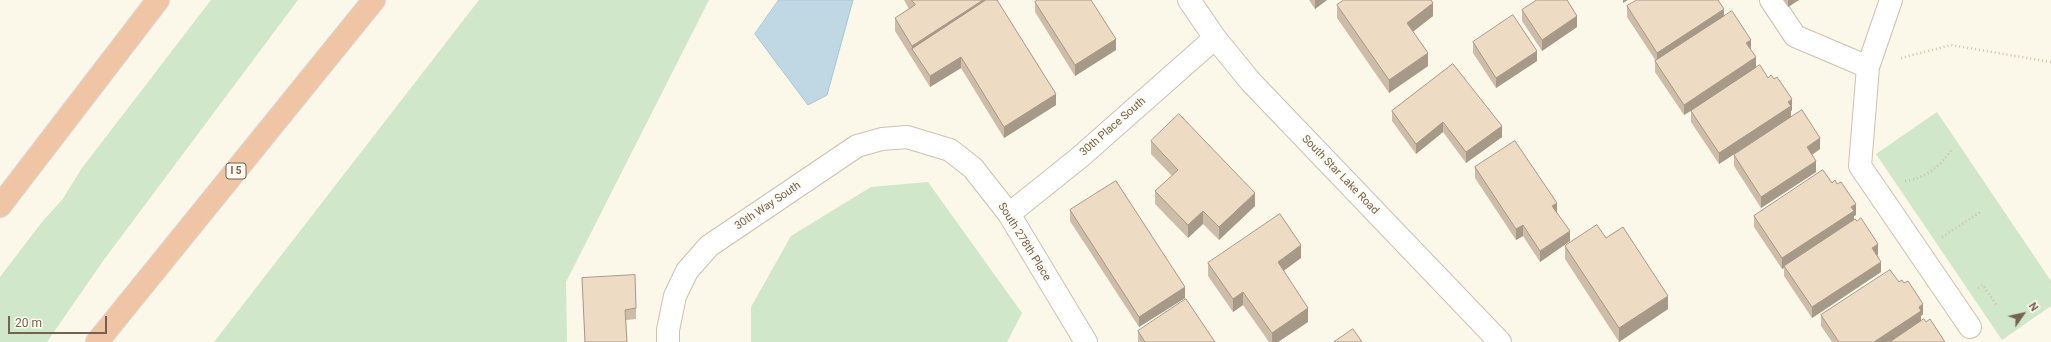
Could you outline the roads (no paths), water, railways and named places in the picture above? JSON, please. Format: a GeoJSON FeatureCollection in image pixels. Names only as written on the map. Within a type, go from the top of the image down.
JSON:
{"type":"FeatureCollection","features":[{"type":"Feature","properties":{"kind":"highway"},"geometry":{"type":"LineString","coordinates":[[0,206],[158,0]]}},
{"type":"Feature","properties":{"kind":"highway","name":"I 5"},"geometry":{"type":"LineString","coordinates":[[97,342],[374,0]]}},
{"type":"Feature","properties":{"kind":"street","name":"South Star Lake Road"},"geometry":{"type":"LineString","coordinates":[[1189,0],[1215,38],[1251,82],[1500,342]]}},
{"type":"Feature","properties":{"kind":"street"},"geometry":{"type":"LineString","coordinates":[[1771,0],[1795,36],[1868,67]]}},
{"type":"Feature","properties":{"kind":"street"},"geometry":{"type":"LineString","coordinates":[[1891,0],[1868,67],[1860,166],[1970,327]]}},
{"type":"Feature","properties":{"kind":"street","name":"30th Place South"},"geometry":{"type":"LineString","coordinates":[[1009,214],[1079,158],[1215,38]]}},
{"type":"Feature","properties":{"kind":"street","name":"30th Way South"},"geometry":{"type":"LineString","coordinates":[[668,342],[668,330],[674,296],[687,271],[709,246],[857,146],[882,139],[908,137],[928,142]]}},
{"type":"Feature","properties":{"kind":"street","name":"South 278th Place"},"geometry":{"type":"LineString","coordinates":[[928,142],[950,150],[973,168],[1009,214],[1086,342]]}},
{"type":"Feature","properties":{"kind":"water"},"geometry":{"type":"Polygon","coordinates":[[[779,0],[853,0],[827,95],[808,105],[755,34],[779,0]]]}}]}
